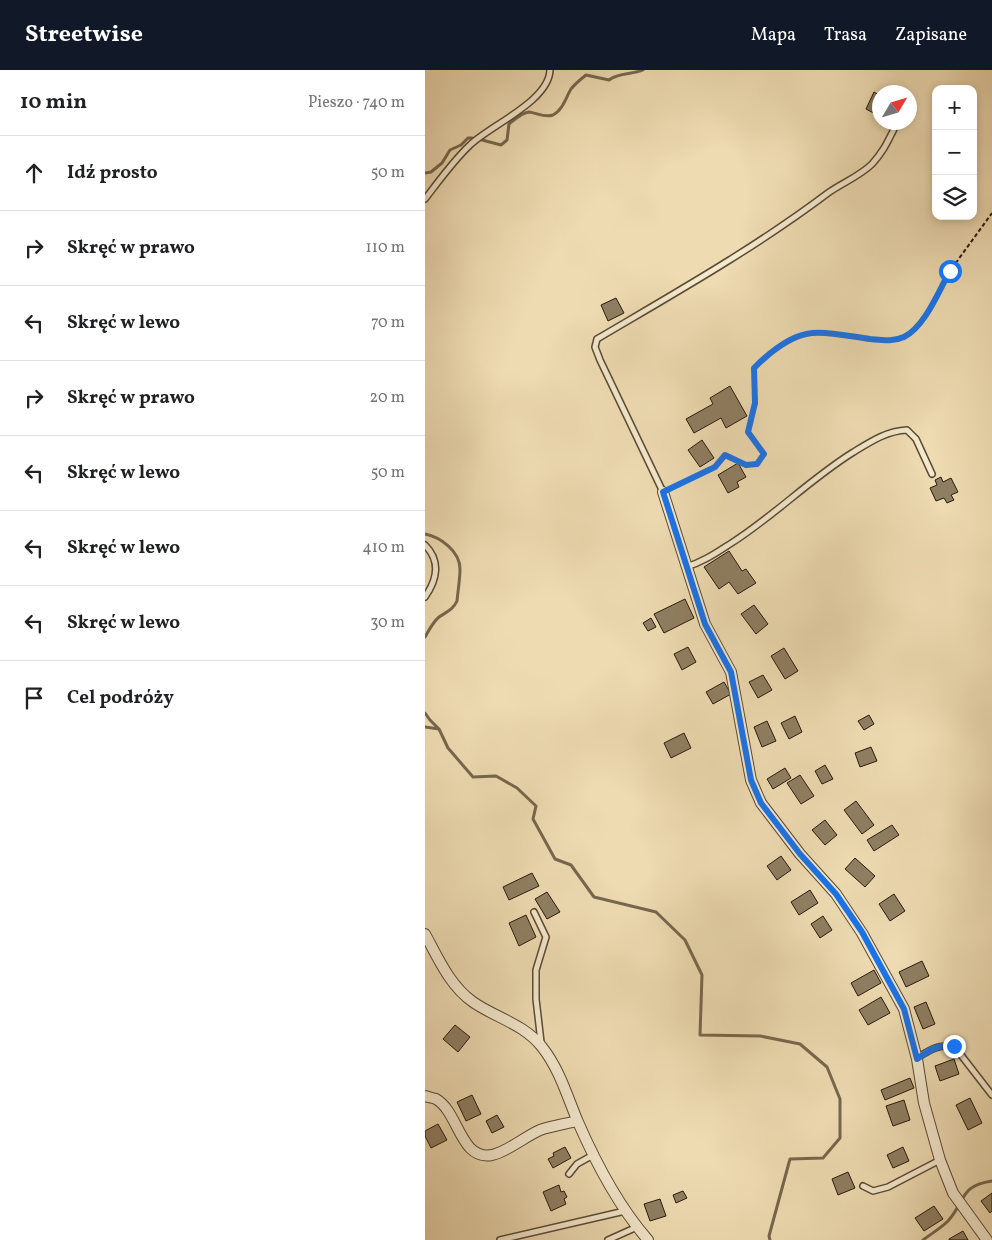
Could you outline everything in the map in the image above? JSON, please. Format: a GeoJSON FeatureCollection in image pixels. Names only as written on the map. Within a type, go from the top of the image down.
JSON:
{"type":"FeatureCollection","features":[{"type":"Feature","properties":{"kind":"street"},"geometry":{"type":"LineString","coordinates":[[663,492],[705,624],[731,672],[751,780],[761,803],[800,854],[836,894],[862,932],[904,1009],[917,1059],[924,1103],[940,1160],[956,1196],[987,1240]]}},
{"type":"Feature","properties":{"kind":"street"},"geometry":{"type":"LineString","coordinates":[[425,934],[453,984],[472,1002],[516,1024],[541,1045],[551,1059],[564,1084],[577,1121],[594,1155],[626,1211],[648,1240]]}},
{"type":"Feature","properties":{"kind":"street"},"geometry":{"type":"LineString","coordinates":[[425,1096],[436,1099],[445,1108],[453,1118],[463,1139],[474,1152],[490,1155],[502,1152],[520,1140],[541,1130],[577,1121]]}},
{"type":"Feature","properties":{"kind":"lane"},"geometry":{"type":"LineString","coordinates":[[425,199],[471,144],[517,112],[539,93],[547,83],[550,70]]}},
{"type":"Feature","properties":{"kind":"lane"},"geometry":{"type":"LineString","coordinates":[[663,492],[600,360],[595,347],[597,340],[717,268],[809,209],[829,193],[870,166],[884,150],[893,130]]}},
{"type":"Feature","properties":{"kind":"lane"},"geometry":{"type":"LineString","coordinates":[[686,567],[700,563],[741,537],[841,460],[873,440],[894,431],[907,430],[916,439],[931,474]]}},
{"type":"Feature","properties":{"kind":"lane"},"geometry":{"type":"LineString","coordinates":[[425,545],[434,557],[437,572],[431,588],[425,597]]}},
{"type":"Feature","properties":{"kind":"lane"},"geometry":{"type":"LineString","coordinates":[[534,912],[545,937],[537,970],[536,999],[541,1045]]}},
{"type":"Feature","properties":{"kind":"lane"},"geometry":{"type":"LineString","coordinates":[[917,1059],[930,1049],[942,1045],[954,1046],[992,1095]]}},
{"type":"Feature","properties":{"kind":"lane"},"geometry":{"type":"LineString","coordinates":[[569,1174],[577,1164],[594,1155]]}},
{"type":"Feature","properties":{"kind":"lane"},"geometry":{"type":"LineString","coordinates":[[863,1186],[873,1191],[888,1187],[940,1160]]}},
{"type":"Feature","properties":{"kind":"lane"},"geometry":{"type":"LineString","coordinates":[[500,1240],[626,1211]]}},
{"type":"Feature","properties":{"kind":"lane"},"geometry":{"type":"LineString","coordinates":[[608,1240],[637,1227]]}},
{"type":"Feature","properties":{"kind":"path"},"geometry":{"type":"LineString","coordinates":[[663,492],[715,467],[725,455],[746,465],[757,464],[764,454],[748,432],[755,403],[754,368],[767,355],[798,336],[813,332],[891,341],[905,337],[919,324],[931,307],[950,271],[992,213]]}},
{"type":"Feature","properties":{"kind":"building"},"geometry":{"type":"Polygon","coordinates":[[[872,96],[872,112],[866,109],[872,96]]]}},
{"type":"Feature","properties":{"kind":"building"},"geometry":{"type":"Polygon","coordinates":[[[616,298],[624,313],[608,321],[601,305],[616,298]]]}},
{"type":"Feature","properties":{"kind":"building"},"geometry":{"type":"Polygon","coordinates":[[[730,386],[747,416],[726,428],[721,418],[694,433],[686,419],[713,404],[710,398],[730,386]]]}},
{"type":"Feature","properties":{"kind":"building"},"geometry":{"type":"Polygon","coordinates":[[[702,440],[714,458],[700,467],[688,450],[702,440]]]}},
{"type":"Feature","properties":{"kind":"building"},"geometry":{"type":"Polygon","coordinates":[[[738,463],[746,477],[737,482],[739,487],[728,493],[718,475],[738,463]]]}},
{"type":"Feature","properties":{"kind":"building"},"geometry":{"type":"Polygon","coordinates":[[[941,477],[943,482],[951,478],[958,492],[951,495],[954,500],[947,503],[944,498],[936,501],[930,488],[937,485],[935,480],[941,477]]]}},
{"type":"Feature","properties":{"kind":"building"},"geometry":{"type":"Polygon","coordinates":[[[729,551],[742,571],[746,569],[756,583],[738,594],[729,582],[719,589],[704,567],[729,551]]]}},
{"type":"Feature","properties":{"kind":"building"},"geometry":{"type":"Polygon","coordinates":[[[685,599],[694,618],[664,633],[654,614],[685,599]]]}},
{"type":"Feature","properties":{"kind":"building"},"geometry":{"type":"Polygon","coordinates":[[[754,605],[768,624],[756,634],[741,614],[754,605]]]}},
{"type":"Feature","properties":{"kind":"building"},"geometry":{"type":"Polygon","coordinates":[[[651,618],[656,627],[648,631],[643,623],[651,618]]]}},
{"type":"Feature","properties":{"kind":"building"},"geometry":{"type":"Polygon","coordinates":[[[688,647],[696,662],[682,670],[674,654],[688,647]]]}},
{"type":"Feature","properties":{"kind":"building"},"geometry":{"type":"Polygon","coordinates":[[[784,648],[798,671],[785,679],[771,656],[784,648]]]}},
{"type":"Feature","properties":{"kind":"building"},"geometry":{"type":"Polygon","coordinates":[[[763,675],[772,690],[758,698],[749,682],[763,675]]]}},
{"type":"Feature","properties":{"kind":"building"},"geometry":{"type":"Polygon","coordinates":[[[724,682],[731,694],[713,704],[706,692],[724,682]]]}},
{"type":"Feature","properties":{"kind":"building"},"geometry":{"type":"Polygon","coordinates":[[[869,715],[874,724],[864,730],[858,721],[869,715]]]}},
{"type":"Feature","properties":{"kind":"building"},"geometry":{"type":"Polygon","coordinates":[[[795,716],[802,732],[789,739],[781,723],[795,716]]]}},
{"type":"Feature","properties":{"kind":"building"},"geometry":{"type":"Polygon","coordinates":[[[767,721],[776,741],[762,747],[754,727],[767,721]]]}},
{"type":"Feature","properties":{"kind":"building"},"geometry":{"type":"Polygon","coordinates":[[[684,733],[691,748],[671,758],[664,743],[684,733]]]}},
{"type":"Feature","properties":{"kind":"building"},"geometry":{"type":"Polygon","coordinates":[[[871,747],[877,761],[860,767],[855,753],[871,747]]]}},
{"type":"Feature","properties":{"kind":"building"},"geometry":{"type":"Polygon","coordinates":[[[825,765],[833,779],[822,784],[815,771],[825,765]]]}},
{"type":"Feature","properties":{"kind":"building"},"geometry":{"type":"Polygon","coordinates":[[[785,768],[791,778],[773,789],[767,779],[785,768]]]}},
{"type":"Feature","properties":{"kind":"building"},"geometry":{"type":"Polygon","coordinates":[[[800,775],[814,796],[801,804],[787,783],[800,775]]]}},
{"type":"Feature","properties":{"kind":"building"},"geometry":{"type":"Polygon","coordinates":[[[856,801],[874,825],[862,834],[844,810],[856,801]]]}},
{"type":"Feature","properties":{"kind":"building"},"geometry":{"type":"Polygon","coordinates":[[[825,820],[837,835],[825,845],[812,830],[825,820]]]}},
{"type":"Feature","properties":{"kind":"building"},"geometry":{"type":"Polygon","coordinates":[[[892,825],[899,835],[874,851],[867,840],[892,825]]]}},
{"type":"Feature","properties":{"kind":"building"},"geometry":{"type":"Polygon","coordinates":[[[781,856],[791,870],[777,880],[767,866],[781,856]]]}},
{"type":"Feature","properties":{"kind":"building"},"geometry":{"type":"Polygon","coordinates":[[[855,858],[875,876],[865,887],[845,869],[855,858]]]}},
{"type":"Feature","properties":{"kind":"building"},"geometry":{"type":"Polygon","coordinates":[[[532,873],[539,886],[509,900],[503,887],[532,873]]]}},
{"type":"Feature","properties":{"kind":"building"},"geometry":{"type":"Polygon","coordinates":[[[810,890],[818,903],[799,915],[791,902],[810,890]]]}},
{"type":"Feature","properties":{"kind":"building"},"geometry":{"type":"Polygon","coordinates":[[[547,892],[560,912],[547,919],[535,899],[547,892]]]}},
{"type":"Feature","properties":{"kind":"building"},"geometry":{"type":"Polygon","coordinates":[[[894,894],[905,911],[890,921],[879,904],[894,894]]]}},
{"type":"Feature","properties":{"kind":"building"},"geometry":{"type":"Polygon","coordinates":[[[526,915],[536,937],[519,946],[509,923],[526,915]]]}},
{"type":"Feature","properties":{"kind":"building"},"geometry":{"type":"Polygon","coordinates":[[[823,916],[832,930],[820,938],[811,924],[823,916]]]}},
{"type":"Feature","properties":{"kind":"building"},"geometry":{"type":"Polygon","coordinates":[[[922,961],[929,976],[906,987],[899,972],[922,961]]]}},
{"type":"Feature","properties":{"kind":"building"},"geometry":{"type":"Polygon","coordinates":[[[874,970],[881,983],[858,996],[851,983],[874,970]]]}},
{"type":"Feature","properties":{"kind":"building"},"geometry":{"type":"Polygon","coordinates":[[[881,997],[890,1013],[868,1025],[859,1010],[881,997]]]}},
{"type":"Feature","properties":{"kind":"building"},"geometry":{"type":"Polygon","coordinates":[[[926,1002],[935,1024],[923,1029],[914,1007],[926,1002]]]}},
{"type":"Feature","properties":{"kind":"building"},"geometry":{"type":"Polygon","coordinates":[[[455,1025],[470,1037],[458,1052],[443,1039],[455,1025]]]}},
{"type":"Feature","properties":{"kind":"building"},"geometry":{"type":"Polygon","coordinates":[[[954,1059],[959,1074],[940,1081],[935,1066],[954,1059]]]}},
{"type":"Feature","properties":{"kind":"building"},"geometry":{"type":"Polygon","coordinates":[[[910,1078],[914,1088],[885,1100],[881,1090],[910,1078]]]}},
{"type":"Feature","properties":{"kind":"building"},"geometry":{"type":"Polygon","coordinates":[[[472,1095],[481,1114],[466,1121],[457,1102],[472,1095]]]}},
{"type":"Feature","properties":{"kind":"building"},"geometry":{"type":"Polygon","coordinates":[[[970,1098],[982,1123],[968,1130],[956,1105],[970,1098]]]}},
{"type":"Feature","properties":{"kind":"building"},"geometry":{"type":"Polygon","coordinates":[[[904,1100],[910,1120],[893,1126],[886,1106],[904,1100]]]}},
{"type":"Feature","properties":{"kind":"building"},"geometry":{"type":"Polygon","coordinates":[[[497,1115],[504,1127],[492,1133],[486,1121],[497,1115]]]}},
{"type":"Feature","properties":{"kind":"building"},"geometry":{"type":"Polygon","coordinates":[[[438,1124],[447,1140],[431,1148],[425,1136],[425,1131],[438,1124]]]}},
{"type":"Feature","properties":{"kind":"building"},"geometry":{"type":"Polygon","coordinates":[[[565,1147],[571,1158],[553,1168],[548,1159],[554,1156],[553,1153],[565,1147]]]}},
{"type":"Feature","properties":{"kind":"building"},"geometry":{"type":"Polygon","coordinates":[[[903,1147],[909,1161],[893,1168],[887,1155],[903,1147]]]}},
{"type":"Feature","properties":{"kind":"building"},"geometry":{"type":"Polygon","coordinates":[[[848,1172],[855,1188],[838,1195],[832,1179],[848,1172]]]}},
{"type":"Feature","properties":{"kind":"building"},"geometry":{"type":"Polygon","coordinates":[[[559,1185],[561,1192],[564,1191],[567,1197],[564,1199],[566,1204],[551,1211],[543,1192],[559,1185]]]}},
{"type":"Feature","properties":{"kind":"building"},"geometry":{"type":"Polygon","coordinates":[[[683,1191],[687,1198],[676,1203],[673,1195],[683,1191]]]}},
{"type":"Feature","properties":{"kind":"building"},"geometry":{"type":"Polygon","coordinates":[[[992,1193],[992,1211],[990,1213],[981,1201],[992,1193]]]}},
{"type":"Feature","properties":{"kind":"building"},"geometry":{"type":"Polygon","coordinates":[[[660,1199],[666,1216],[650,1221],[644,1204],[660,1199]]]}},
{"type":"Feature","properties":{"kind":"building"},"geometry":{"type":"Polygon","coordinates":[[[934,1206],[943,1219],[924,1231],[915,1218],[934,1206]]]}},
{"type":"Feature","properties":{"kind":"building"},"geometry":{"type":"Polygon","coordinates":[[[963,1231],[968,1240],[949,1240],[949,1239],[963,1231]]]}},
{"type":"Feature","properties":{"kind":"waterway"},"geometry":{"type":"LineString","coordinates":[[482,140],[501,145],[507,140],[509,124],[527,112],[547,116],[553,115],[562,107],[571,89],[586,75],[609,80],[613,77],[643,70]]}},
{"type":"Feature","properties":{"kind":"waterway"},"geometry":{"type":"LineString","coordinates":[[425,173],[431,172],[442,163],[450,150],[461,145],[468,138],[472,138]]}},
{"type":"Feature","properties":{"kind":"waterway"},"geometry":{"type":"LineString","coordinates":[[425,534],[437,538],[448,546],[457,556],[460,569],[457,601],[451,609],[435,621],[425,637]]}},
{"type":"Feature","properties":{"kind":"waterway"},"geometry":{"type":"LineString","coordinates":[[425,713],[439,729],[448,748],[473,777],[496,776],[517,788],[536,806],[533,819],[555,859],[571,865],[594,897],[656,912],[685,940],[702,975],[700,1035],[760,1036],[800,1044],[827,1067],[840,1099],[840,1138],[823,1158],[790,1159],[769,1236],[770,1240]]}},
{"type":"Feature","properties":{"kind":"waterway"},"geometry":{"type":"LineString","coordinates":[[425,727],[439,729]]}},
{"type":"Feature","properties":{"kind":"waterway"},"geometry":{"type":"LineString","coordinates":[[923,1240],[948,1221],[968,1191],[981,1183],[992,1181]]}},
{"type":"Feature","properties":{"kind":"route"},"geometry":{"type":"LineString","coordinates":[[950,271],[931,307],[919,324],[905,337],[891,341],[813,332],[798,336],[767,355],[754,368],[755,403],[748,432],[764,454],[757,464],[746,465],[725,455],[715,467],[663,492],[705,624],[731,672],[751,780],[761,803],[800,854],[836,894],[862,932],[904,1009],[917,1059],[930,1049],[942,1045],[954,1046]]}}]}
